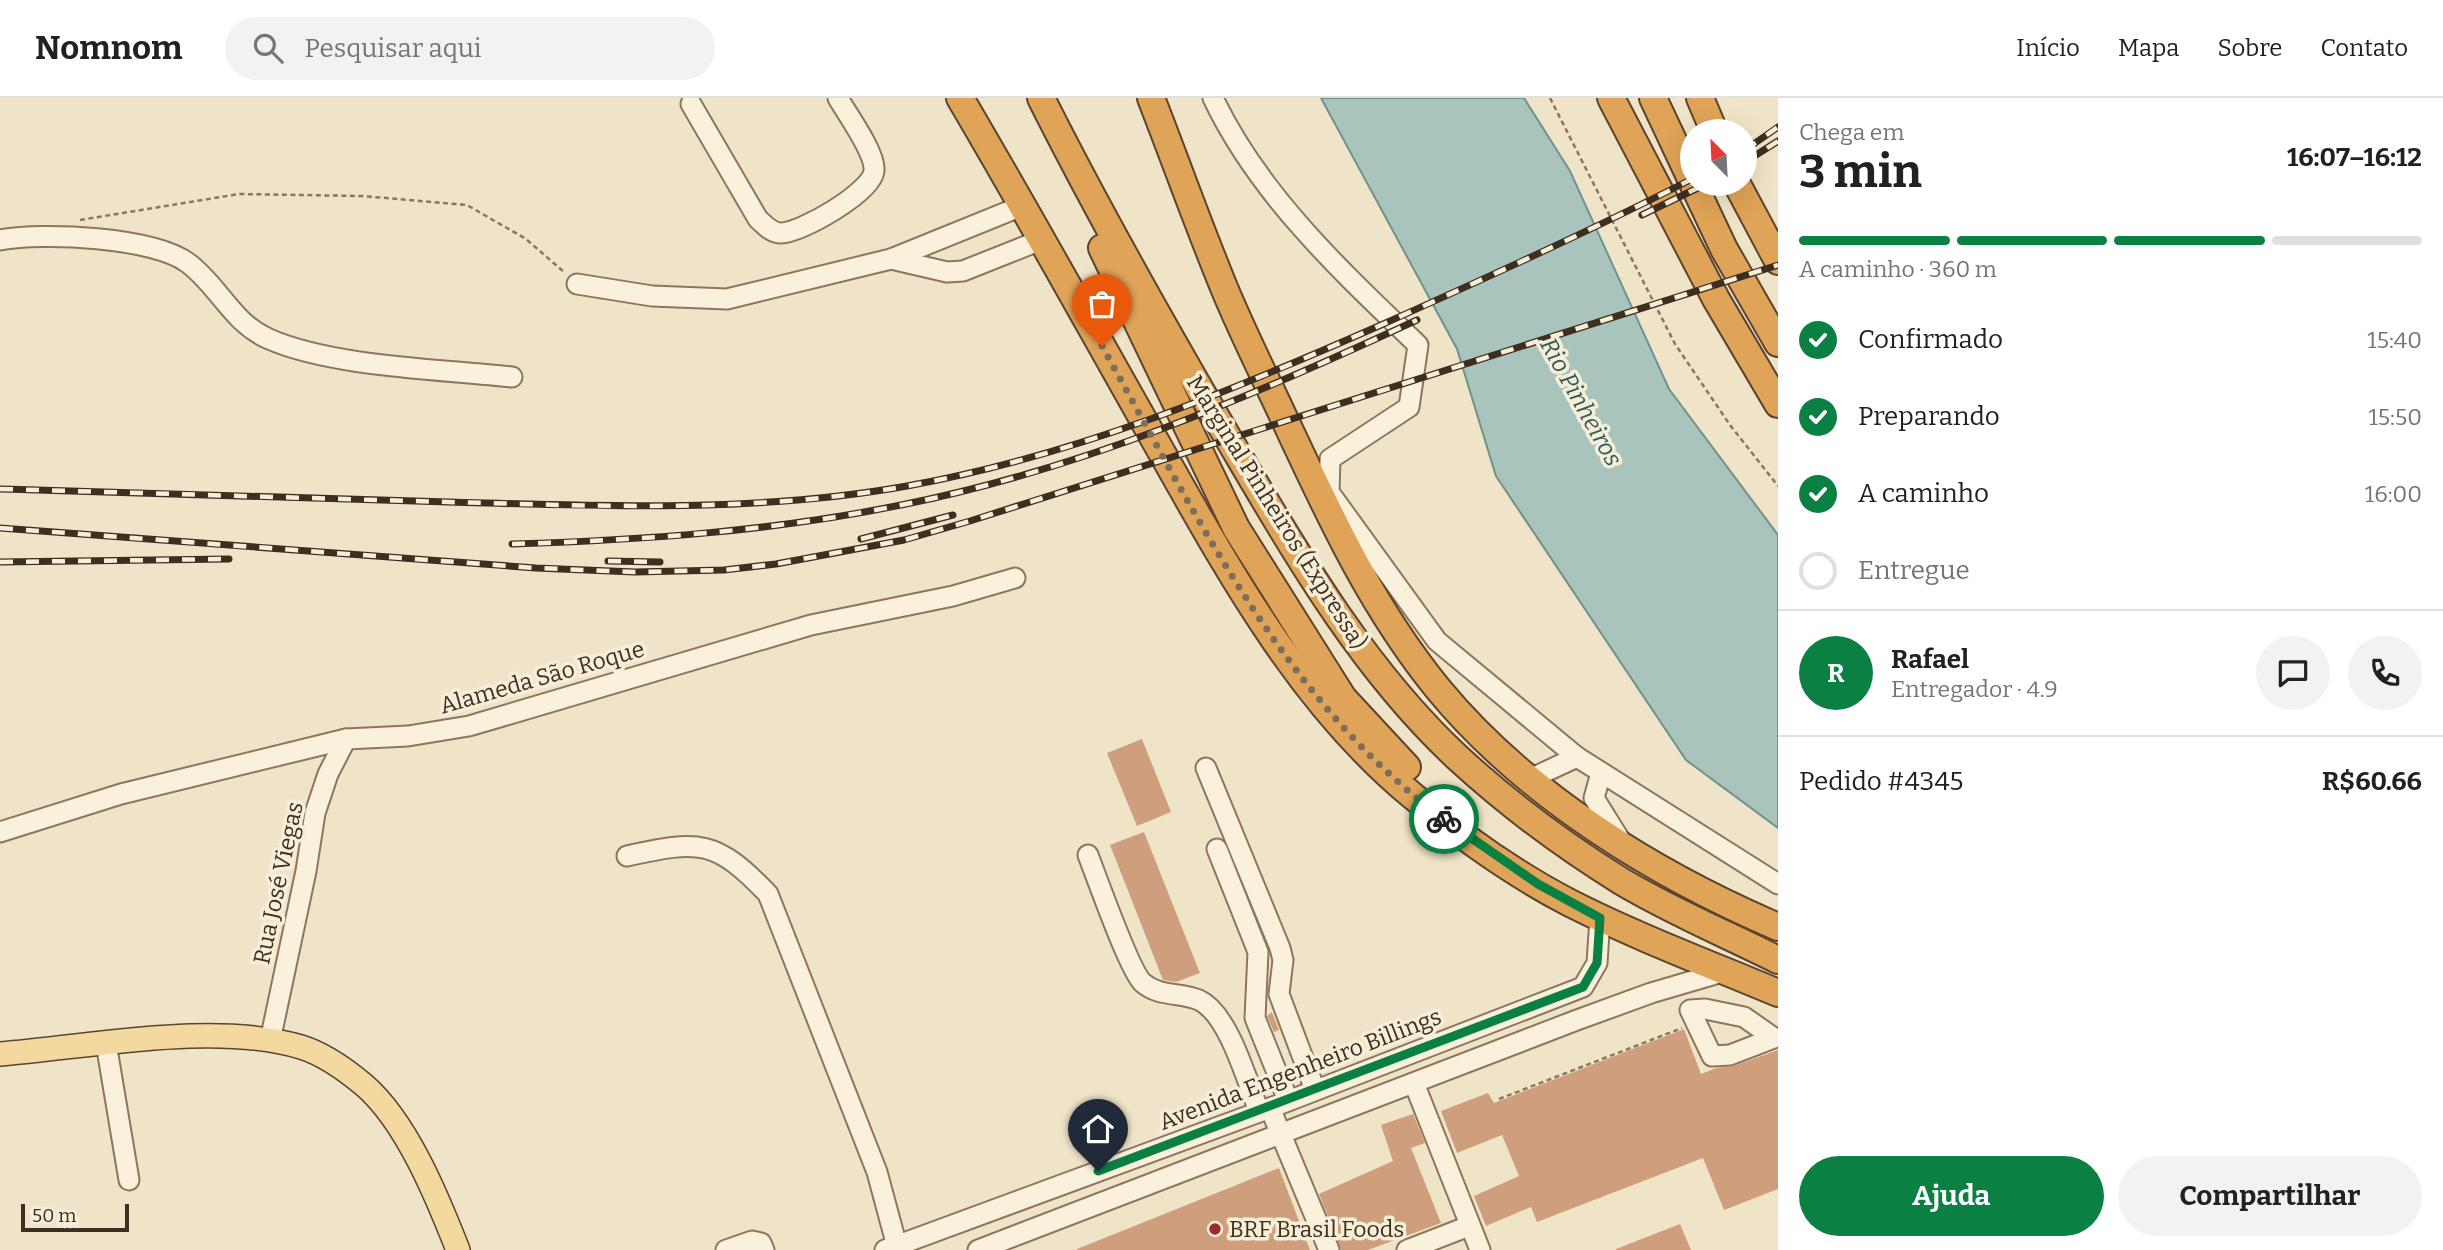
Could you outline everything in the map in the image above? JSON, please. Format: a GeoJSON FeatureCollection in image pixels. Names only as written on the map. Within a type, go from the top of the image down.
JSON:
{"type":"FeatureCollection","features":[{"type":"Feature","properties":{"kind":"highway"},"geometry":{"type":"LineString","coordinates":[[960,98],[1216,548],[1271,633],[1320,699],[1368,754],[1414,797],[1480,846],[1538,884],[1600,918],[1778,993]]}},
{"type":"Feature","properties":{"kind":"highway","name":"Marginal Pinheiros (Expressa)"},"geometry":{"type":"LineString","coordinates":[[1041,98],[1091,199],[1294,548],[1335,612],[1413,711],[1457,756],[1514,806],[1572,848],[1623,882],[1778,960]]}},
{"type":"Feature","properties":{"kind":"highway"},"geometry":{"type":"LineString","coordinates":[[1151,98],[1226,291],[1356,569],[1404,645],[1441,692],[1484,737],[1530,779],[1623,844],[1716,898],[1778,928]]}},
{"type":"Feature","properties":{"kind":"highway"},"geometry":{"type":"LineString","coordinates":[[1611,98],[1721,309],[1778,404]]}},
{"type":"Feature","properties":{"kind":"highway"},"geometry":{"type":"LineString","coordinates":[[1653,98],[1718,237],[1778,343]]}},
{"type":"Feature","properties":{"kind":"highway"},"geometry":{"type":"LineString","coordinates":[[1700,98],[1709,119]]}},
{"type":"Feature","properties":{"kind":"highway"},"geometry":{"type":"LineString","coordinates":[[1743,196],[1778,261]]}},
{"type":"Feature","properties":{"kind":"highway"},"geometry":{"type":"LineString","coordinates":[[1091,199],[1097,234],[1120,290],[1236,528],[1273,591],[1343,698],[1372,732],[1461,819],[1480,846]]}},
{"type":"Feature","properties":{"kind":"main road"},"geometry":{"type":"LineString","coordinates":[[0,1054],[106,1043],[206,1037],[270,1041],[303,1048],[334,1063],[366,1087],[387,1113],[435,1189],[458,1250]]}},
{"type":"Feature","properties":{"kind":"main road"},"geometry":{"type":"LineString","coordinates":[[0,1060],[35,1051]]}},
{"type":"Feature","properties":{"kind":"street"},"geometry":{"type":"LineString","coordinates":[[691,104],[758,219],[772,231],[781,233],[813,222],[870,182],[874,172],[869,152],[838,98]]}},
{"type":"Feature","properties":{"kind":"street"},"geometry":{"type":"LineString","coordinates":[[1213,98],[1227,127],[1297,224],[1418,345],[1409,407],[1330,460],[1329,492],[1437,641],[1577,757],[1778,884]]}},
{"type":"Feature","properties":{"kind":"street"},"geometry":{"type":"LineString","coordinates":[[577,284],[652,296],[727,299],[891,259],[1022,206]]}},
{"type":"Feature","properties":{"kind":"street"},"geometry":{"type":"LineString","coordinates":[[0,240],[59,236],[155,248],[189,264],[245,325],[287,346],[334,357],[512,376]]}},
{"type":"Feature","properties":{"kind":"street"},"geometry":{"type":"LineString","coordinates":[[891,259],[947,272],[963,271],[1041,240]]}},
{"type":"Feature","properties":{"kind":"street","name":"Alameda São Roque"},"geometry":{"type":"LineString","coordinates":[[0,832],[121,794],[346,738],[408,736],[469,726],[811,625],[953,596],[1015,578]]}},
{"type":"Feature","properties":{"kind":"street","name":"Rua José Viegas"},"geometry":{"type":"LineString","coordinates":[[270,1041],[306,871],[315,813],[328,774],[346,738]]}},
{"type":"Feature","properties":{"kind":"street"},"geometry":{"type":"LineString","coordinates":[[1530,779],[1577,757]]}},
{"type":"Feature","properties":{"kind":"street"},"geometry":{"type":"LineString","coordinates":[[1206,768],[1280,948],[1283,960],[1279,994],[1315,1090]]}},
{"type":"Feature","properties":{"kind":"street"},"geometry":{"type":"LineString","coordinates":[[1601,773],[1594,798],[1623,844]]}},
{"type":"Feature","properties":{"kind":"street"},"geometry":{"type":"LineString","coordinates":[[627,856],[681,844],[715,850],[739,863],[768,894],[877,1172],[893,1249]]}},
{"type":"Feature","properties":{"kind":"street"},"geometry":{"type":"LineString","coordinates":[[1217,849],[1258,952],[1255,1018],[1272,1106],[1280,1134],[1329,1250]]}},
{"type":"Feature","properties":{"kind":"street"},"geometry":{"type":"LineString","coordinates":[[1088,855],[1138,976],[1157,991],[1193,998],[1211,1007],[1272,1106]]}},
{"type":"Feature","properties":{"kind":"street","name":"Avenida Engenheiro Billings"},"geometry":{"type":"LineString","coordinates":[[893,1249],[1583,987],[1595,969],[1601,940],[1600,918]]}},
{"type":"Feature","properties":{"kind":"street"},"geometry":{"type":"LineString","coordinates":[[985,1249],[1577,1020],[1651,993],[1726,971]]}},
{"type":"Feature","properties":{"kind":"street"},"geometry":{"type":"LineString","coordinates":[[1567,993],[1577,1020]]}},
{"type":"Feature","properties":{"kind":"street"},"geometry":{"type":"LineString","coordinates":[[1690,1010],[1719,1010],[1754,1021],[1776,1038],[1716,1057],[1708,1052],[1690,1010]]}},
{"type":"Feature","properties":{"kind":"street"},"geometry":{"type":"LineString","coordinates":[[106,1043],[129,1180]]}},
{"type":"Feature","properties":{"kind":"street"},"geometry":{"type":"LineString","coordinates":[[1414,1083],[1480,1250]]}},
{"type":"Feature","properties":{"kind":"street"},"geometry":{"type":"LineString","coordinates":[[1174,1143],[1184,1171]]}},
{"type":"Feature","properties":{"kind":"street"},"geometry":{"type":"LineString","coordinates":[[1283,1159],[1317,1250]]}},
{"type":"Feature","properties":{"kind":"street"},"geometry":{"type":"LineString","coordinates":[[1407,1250],[1469,1226]]}},
{"type":"Feature","properties":{"kind":"street"},"geometry":{"type":"LineString","coordinates":[[726,1250],[752,1241],[761,1244],[764,1250]]}},
{"type":"Feature","properties":{"kind":"path"},"geometry":{"type":"LineString","coordinates":[[1550,98],[1675,344],[1730,425],[1778,486]]}},
{"type":"Feature","properties":{"kind":"path"},"geometry":{"type":"LineString","coordinates":[[79,220],[239,194],[362,196],[467,205],[526,239],[577,284]]}},
{"type":"Feature","properties":{"kind":"path"},"geometry":{"type":"LineString","coordinates":[[1499,1100],[1695,1024]]}},
{"type":"Feature","properties":{"kind":"water","name":"Rio Pinheiros"},"geometry":{"type":"Polygon","coordinates":[[[1321,98],[1524,98],[1570,171],[1669,389],[1778,535],[1778,828],[1686,760],[1496,476],[1457,349],[1321,98]]]}},
{"type":"Feature","properties":{"kind":"building"},"geometry":{"type":"Polygon","coordinates":[[[1142,739],[1171,812],[1137,826],[1107,753],[1142,739]]]}},
{"type":"Feature","properties":{"kind":"building"},"geometry":{"type":"Polygon","coordinates":[[[1144,832],[1200,973],[1176,982],[1163,980],[1110,845],[1144,832]]]}},
{"type":"Feature","properties":{"kind":"building"},"geometry":{"type":"Polygon","coordinates":[[[1272,1012],[1279,1030],[1274,1032],[1267,1016],[1272,1012]]]}},
{"type":"Feature","properties":{"kind":"building"},"geometry":{"type":"Polygon","coordinates":[[[1684,1029],[1701,1074],[1716,1068],[1734,1066],[1778,1050],[1778,1189],[1724,1210],[1703,1158],[1537,1222],[1531,1207],[1486,1226],[1474,1196],[1519,1176],[1502,1135],[1457,1153],[1441,1111],[1488,1093],[1494,1103],[1684,1029]]]}},
{"type":"Feature","properties":{"kind":"building"},"geometry":{"type":"Polygon","coordinates":[[[1413,1114],[1425,1143],[1411,1148],[1441,1223],[1368,1250],[1341,1250],[1319,1194],[1393,1161],[1381,1125],[1413,1114]]]}},
{"type":"Feature","properties":{"kind":"building","name":"BRF Brasil Foods"},"geometry":{"type":"Polygon","coordinates":[[[1279,1168],[1310,1250],[1077,1250],[1077,1249],[1279,1168]]]}},
{"type":"Feature","properties":{"kind":"building"},"geometry":{"type":"Polygon","coordinates":[[[1680,1224],[1691,1250],[1616,1250],[1616,1249],[1680,1224]]]}},
{"type":"Feature","properties":{"kind":"railway"},"geometry":{"type":"LineString","coordinates":[[1757,142],[1778,127]]}},
{"type":"Feature","properties":{"kind":"railway"},"geometry":{"type":"LineString","coordinates":[[1757,154],[1778,141]]}},
{"type":"Feature","properties":{"kind":"railway"},"geometry":{"type":"LineString","coordinates":[[0,489],[679,506],[793,500],[907,486],[1029,458],[1089,440],[1207,398],[1460,290],[1680,185]]}},
{"type":"Feature","properties":{"kind":"railway"},"geometry":{"type":"LineString","coordinates":[[1642,215],[1681,196]]}},
{"type":"Feature","properties":{"kind":"railway"},"geometry":{"type":"LineString","coordinates":[[0,528],[536,568],[635,572],[724,570],[776,564],[904,540],[970,521],[1778,265]]}},
{"type":"Feature","properties":{"kind":"railway"},"geometry":{"type":"LineString","coordinates":[[512,544],[710,533],[857,513],[972,489],[1038,471],[1167,427],[1293,376],[1417,320]]}},
{"type":"Feature","properties":{"kind":"railway"},"geometry":{"type":"LineString","coordinates":[[861,539],[953,515]]}},
{"type":"Feature","properties":{"kind":"railway"},"geometry":{"type":"LineString","coordinates":[[0,562],[229,559]]}},
{"type":"Feature","properties":{"kind":"railway"},"geometry":{"type":"LineString","coordinates":[[608,561],[660,562]]}},
{"type":"Feature","properties":{"kind":"way so far"},"geometry":{"type":"LineString","coordinates":[[1102,346],[1216,548],[1271,633],[1320,699],[1368,754],[1414,797],[1444,819]]}},
{"type":"Feature","properties":{"kind":"place","name":"BRF Brasil Foods"},"geometry":{"type":"Point","coordinates":[1215,1229]}},
{"type":"Feature","properties":{"kind":"route"},"geometry":{"type":"LineString","coordinates":[[1098,1171],[1270,1108],[1583,987],[1597,963],[1601,940],[1600,918],[1538,884],[1444,819]]}}]}
